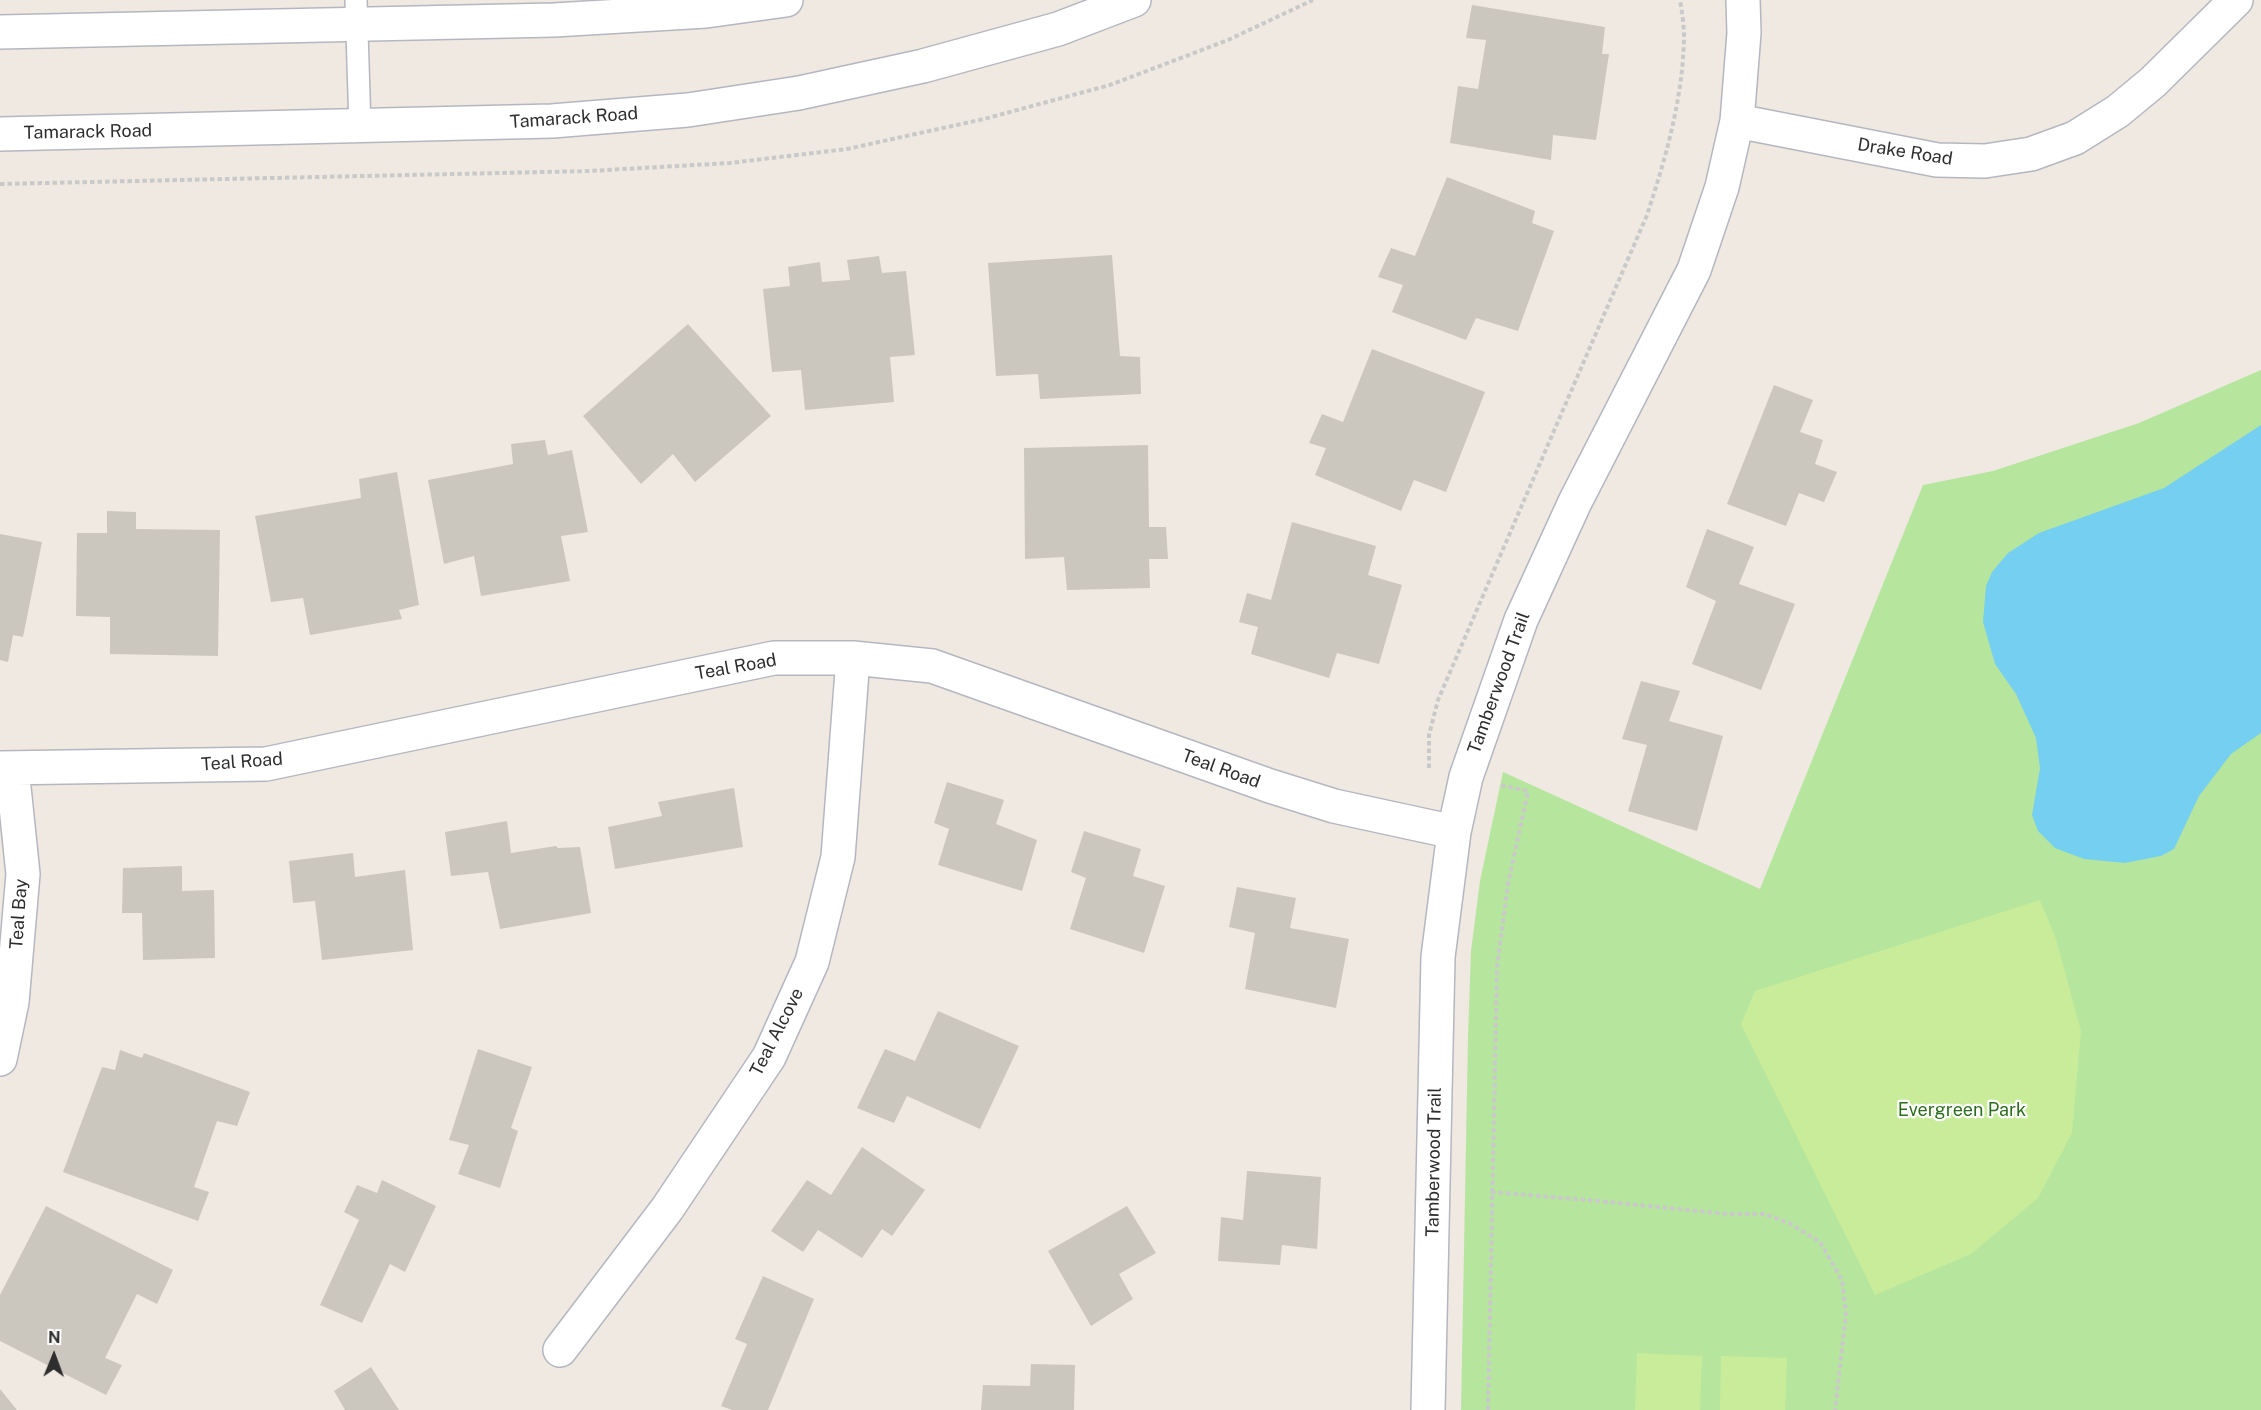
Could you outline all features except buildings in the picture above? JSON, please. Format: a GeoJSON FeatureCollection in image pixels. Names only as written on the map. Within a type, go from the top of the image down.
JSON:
{"type":"FeatureCollection","features":[{"type":"Feature","properties":{"kind":"street"},"geometry":{"type":"LineString","coordinates":[[0,32],[357,12],[554,20],[694,12],[786,0]]}},
{"type":"Feature","properties":{"kind":"street","name":"Tamarack Road"},"geometry":{"type":"LineString","coordinates":[[0,134],[552,121],[688,110],[799,93],[923,66],[1047,32],[1134,0]]}},
{"type":"Feature","properties":{"kind":"street","name":"Tamberwood Trail"},"geometry":{"type":"LineString","coordinates":[[1428,1410],[1438,957],[1454,832],[1470,761],[1521,620],[1575,502],[1694,270],[1722,187],[1737,122],[1744,33],[1743,0]]}},
{"type":"Feature","properties":{"kind":"street","name":"Drake Road"},"geometry":{"type":"LineString","coordinates":[[1737,122],[1936,160],[1985,161],[2031,154],[2075,138],[2118,111],[2153,82],[2236,0]]}},
{"type":"Feature","properties":{"kind":"street","name":"Teal Road"},"geometry":{"type":"LineString","coordinates":[[6,768],[266,764],[774,658],[853,658],[932,666],[1270,786],[1334,806],[1454,832]]}},
{"type":"Feature","properties":{"kind":"street","name":"Teal Alcove"},"geometry":{"type":"LineString","coordinates":[[560,1350],[667,1209],[769,1057],[812,962],[838,856],[853,658]]}},
{"type":"Feature","properties":{"kind":"street","name":"Teal Bay"},"geometry":{"type":"LineString","coordinates":[[0,1059],[12,1002],[23,874],[6,768]]}},
{"type":"Feature","properties":{"kind":"lane"},"geometry":{"type":"LineString","coordinates":[[357,12],[360,127]]}},
{"type":"Feature","properties":{"kind":"path"},"geometry":{"type":"LineString","coordinates":[[1428,768],[1429,735],[1438,700],[1627,266],[1662,170],[1677,109],[1684,36],[1680,0]]}},
{"type":"Feature","properties":{"kind":"path"},"geometry":{"type":"LineString","coordinates":[[1488,1410],[1497,967],[1508,884],[1528,791]]}},
{"type":"Feature","properties":{"kind":"path"},"geometry":{"type":"LineString","coordinates":[[1491,1192],[1727,1214],[1764,1214],[1789,1222],[1820,1242],[1842,1280],[1846,1314],[1835,1410]]}},
{"type":"Feature","properties":{"kind":"green space","name":"Evergreen Park"},"geometry":{"type":"Polygon","coordinates":[[[2261,370],[2261,1410],[1461,1410],[1471,951],[1480,881],[1503,772],[1760,889],[1923,485],[1993,471],[2139,423],[2261,370]]]}},
{"type":"Feature","properties":{"kind":"green space"},"geometry":{"type":"Polygon","coordinates":[[[2040,900],[2056,939],[2081,1031],[2072,1133],[2038,1198],[1971,1254],[1875,1295],[1741,1024],[1755,991],[2040,900]]]}},
{"type":"Feature","properties":{"kind":"green space"},"geometry":{"type":"Polygon","coordinates":[[[1637,1353],[1702,1356],[1700,1410],[1635,1410],[1637,1353]]]}},
{"type":"Feature","properties":{"kind":"green space"},"geometry":{"type":"Polygon","coordinates":[[[1721,1356],[1787,1358],[1785,1410],[1720,1410],[1721,1356]]]}},
{"type":"Feature","properties":{"kind":"water"},"geometry":{"type":"Polygon","coordinates":[[[2261,425],[2261,733],[2231,754],[2199,796],[2174,849],[2161,856],[2125,863],[2084,859],[2055,848],[2038,831],[2032,815],[2040,768],[2036,738],[2016,694],[1995,664],[1983,622],[1986,586],[1992,572],[2008,553],[2039,533],[2164,488],[2261,425]]]}}]}
